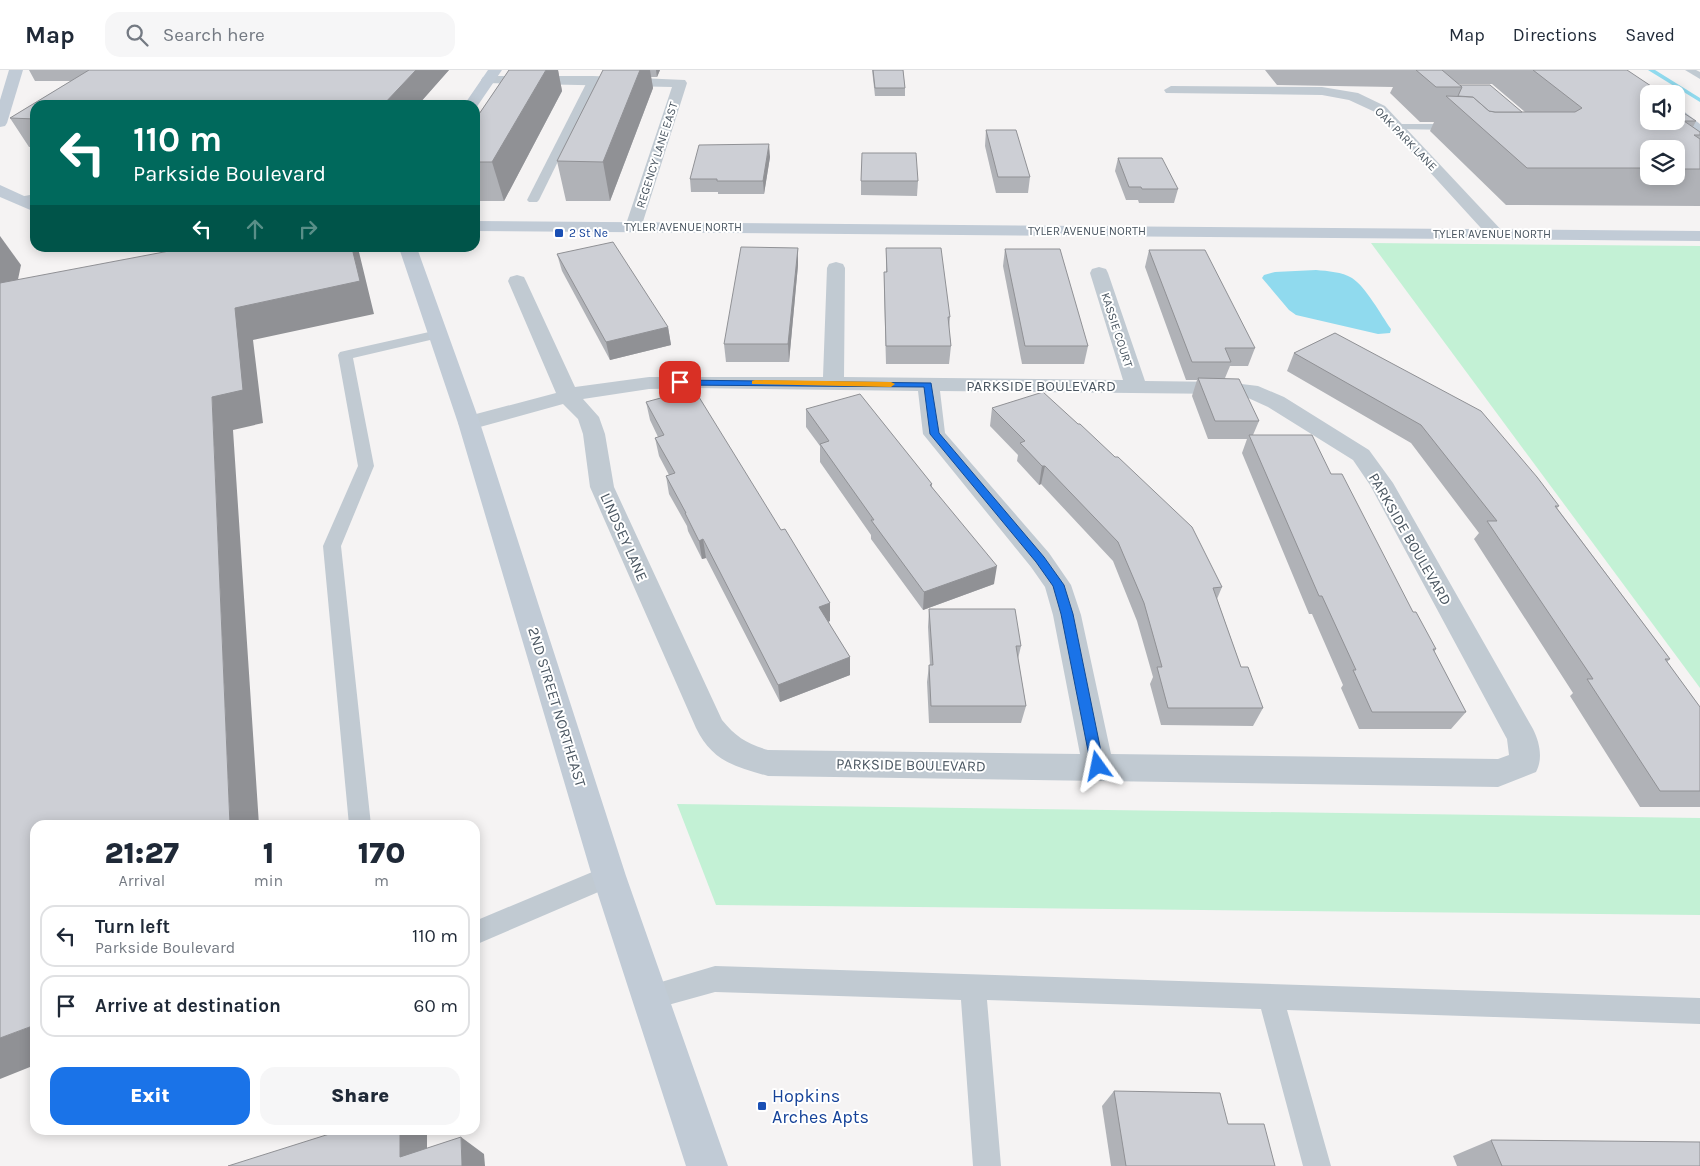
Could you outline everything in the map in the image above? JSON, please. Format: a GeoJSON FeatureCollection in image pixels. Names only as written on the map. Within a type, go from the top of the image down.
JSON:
{"type":"FeatureCollection","features":[{"type":"Feature","properties":{"kind":"street"},"geometry":{"type":"LineString","coordinates":[[0,123],[16,70]]}},
{"type":"Feature","properties":{"kind":"street"},"geometry":{"type":"LineString","coordinates":[[474,100],[492,75],[593,80]]}},
{"type":"Feature","properties":{"kind":"street","name":"REGENCY LANE EAST"},"geometry":{"type":"LineString","coordinates":[[593,80],[680,83],[634,227]]}},
{"type":"Feature","properties":{"kind":"street","name":"OAK PARK LANE"},"geometry":{"type":"LineString","coordinates":[[1172,90],[1332,92],[1366,101],[1380,109],[1496,234]]}},
{"type":"Feature","properties":{"kind":"street"},"geometry":{"type":"LineString","coordinates":[[1685,120],[1700,132]]}},
{"type":"Feature","properties":{"kind":"street"},"geometry":{"type":"LineString","coordinates":[[0,190],[30,205]]}},
{"type":"Feature","properties":{"kind":"street","name":"TYLER AVENUE NORTH"},"geometry":{"type":"LineString","coordinates":[[480,226],[1700,236]]}},
{"type":"Feature","properties":{"kind":"street","name":"2ND STREET NORTHEAST"},"geometry":{"type":"LineString","coordinates":[[409,252],[468,423],[609,876],[708,1166]]}},
{"type":"Feature","properties":{"kind":"street"},"geometry":{"type":"LineString","coordinates":[[833,383],[836,268]]}},
{"type":"Feature","properties":{"kind":"street","name":"KASSIE COURT"},"geometry":{"type":"LineString","coordinates":[[1098,273],[1136,386]]}},
{"type":"Feature","properties":{"kind":"street","name":"LINDSEY LANE"},"geometry":{"type":"LineString","coordinates":[[517,281],[568,396],[588,417],[594,434],[602,487],[711,728],[722,744],[734,754],[768,763]]}},
{"type":"Feature","properties":{"kind":"street","name":"PARKSIDE BOULEVARD"},"geometry":{"type":"LineString","coordinates":[[468,423],[568,396],[617,386],[649,383],[1136,386],[1225,388],[1250,391],[1276,402],[1361,455],[1380,483],[1522,738],[1525,763],[1498,773],[1098,766],[768,763]]}},
{"type":"Feature","properties":{"kind":"street"},"geometry":{"type":"LineString","coordinates":[[928,385],[934,434],[1040,560],[1058,585],[1067,614],[1098,766]]}},
{"type":"Feature","properties":{"kind":"lane"},"geometry":{"type":"LineString","coordinates":[[1690,70],[1700,76]]}},
{"type":"Feature","properties":{"kind":"lane"},"geometry":{"type":"LineString","coordinates":[[533,200],[593,80]]}},
{"type":"Feature","properties":{"kind":"lane"},"geometry":{"type":"LineString","coordinates":[[1449,117],[1463,130],[1392,122],[1449,117]]}},
{"type":"Feature","properties":{"kind":"lane"},"geometry":{"type":"LineString","coordinates":[[18,200],[30,198]]}},
{"type":"Feature","properties":{"kind":"lane"},"geometry":{"type":"LineString","coordinates":[[359,820],[332,546],[366,466],[345,355],[438,334]]}},
{"type":"Feature","properties":{"kind":"lane"},"geometry":{"type":"LineString","coordinates":[[480,930],[609,876]]}},
{"type":"Feature","properties":{"kind":"lane"},"geometry":{"type":"LineString","coordinates":[[650,997],[715,979],[1700,1011]]}},
{"type":"Feature","properties":{"kind":"lane"},"geometry":{"type":"LineString","coordinates":[[973,987],[987,1166]]}},
{"type":"Feature","properties":{"kind":"lane"},"geometry":{"type":"LineString","coordinates":[[1270,997],[1317,1166]]}},
{"type":"Feature","properties":{"kind":"green space"},"geometry":{"type":"Polygon","coordinates":[[[1371,243],[1700,246],[1700,688],[1371,243]]]}},
{"type":"Feature","properties":{"kind":"green space"},"geometry":{"type":"Polygon","coordinates":[[[677,804],[1700,818],[1700,915],[716,905],[677,804]]]}},
{"type":"Feature","properties":{"kind":"water"},"geometry":{"type":"Polygon","coordinates":[[[1316,270],[1344,274],[1357,282],[1368,294],[1391,329],[1390,333],[1378,334],[1296,315],[1289,310],[1262,278],[1264,275],[1275,272],[1316,270]]]}},
{"type":"Feature","properties":{"kind":"building"},"geometry":{"type":"Polygon","coordinates":[[[89,70],[416,70],[388,100],[40,100],[89,70]]]}},
{"type":"Feature","properties":{"kind":"building"},"geometry":{"type":"Polygon","coordinates":[[[509,70],[546,70],[492,162],[480,162],[480,113],[509,70]]]}},
{"type":"Feature","properties":{"kind":"building"},"geometry":{"type":"Polygon","coordinates":[[[603,70],[640,70],[603,162],[557,161],[603,70]]]}},
{"type":"Feature","properties":{"kind":"building"},"geometry":{"type":"Polygon","coordinates":[[[873,70],[903,70],[905,88],[875,88],[873,70]]]}},
{"type":"Feature","properties":{"kind":"building"},"geometry":{"type":"Polygon","coordinates":[[[1416,70],[1442,70],[1462,87],[1436,87],[1416,70]]]}},
{"type":"Feature","properties":{"kind":"building"},"geometry":{"type":"Polygon","coordinates":[[[1533,70],[1627,70],[1650,85],[1640,85],[1640,130],[1685,130],[1685,122],[1700,132],[1700,135],[1694,135],[1700,139],[1700,169],[1685,169],[1685,140],[1640,140],[1640,168],[1527,168],[1446,96],[1473,97],[1489,111],[1495,112],[1575,112],[1582,108],[1533,70]]]}},
{"type":"Feature","properties":{"kind":"building"},"geometry":{"type":"Polygon","coordinates":[[[1460,85],[1490,85],[1522,112],[1489,111],[1473,97],[1458,96],[1462,87],[1460,85]]]}},
{"type":"Feature","properties":{"kind":"building"},"geometry":{"type":"Polygon","coordinates":[[[30,106],[30,119],[10,118],[30,106]]]}},
{"type":"Feature","properties":{"kind":"building"},"geometry":{"type":"Polygon","coordinates":[[[1685,114],[1696,121],[1685,121],[1685,114]]]}},
{"type":"Feature","properties":{"kind":"building"},"geometry":{"type":"Polygon","coordinates":[[[986,130],[1016,130],[1030,177],[998,177],[986,130]]]}},
{"type":"Feature","properties":{"kind":"building"},"geometry":{"type":"Polygon","coordinates":[[[769,144],[763,181],[690,179],[699,145],[769,144]]]}},
{"type":"Feature","properties":{"kind":"building"},"geometry":{"type":"Polygon","coordinates":[[[862,153],[916,153],[918,181],[861,181],[862,153]]]}},
{"type":"Feature","properties":{"kind":"building"},"geometry":{"type":"Polygon","coordinates":[[[1118,158],[1162,158],[1178,189],[1129,187],[1118,158]]]}},
{"type":"Feature","properties":{"kind":"building"},"geometry":{"type":"Polygon","coordinates":[[[613,242],[668,327],[606,342],[557,254],[613,242]]]}},
{"type":"Feature","properties":{"kind":"building"},"geometry":{"type":"Polygon","coordinates":[[[741,247],[798,248],[788,344],[724,344],[741,247]]]}},
{"type":"Feature","properties":{"kind":"building"},"geometry":{"type":"Polygon","coordinates":[[[886,248],[941,248],[950,317],[948,317],[951,346],[886,346],[884,272],[887,272],[886,248]]]}},
{"type":"Feature","properties":{"kind":"building"},"geometry":{"type":"Polygon","coordinates":[[[1005,249],[1060,249],[1088,346],[1025,346],[1005,249]]]}},
{"type":"Feature","properties":{"kind":"building"},"geometry":{"type":"Polygon","coordinates":[[[1149,250],[1205,250],[1255,348],[1225,348],[1231,362],[1192,362],[1149,250]]]}},
{"type":"Feature","properties":{"kind":"building"},"geometry":{"type":"Polygon","coordinates":[[[164,252],[353,252],[360,281],[235,308],[243,390],[212,397],[230,820],[30,820],[30,1027],[0,1038],[0,283],[164,252]]]}},
{"type":"Feature","properties":{"kind":"building"},"geometry":{"type":"Polygon","coordinates":[[[1335,333],[1481,411],[1537,477],[1559,506],[1555,506],[1670,659],[1665,659],[1700,707],[1700,791],[1660,791],[1587,679],[1593,679],[1487,521],[1497,521],[1421,425],[1294,353],[1335,333]]]}},
{"type":"Feature","properties":{"kind":"building"},"geometry":{"type":"Polygon","coordinates":[[[1198,378],[1239,379],[1259,421],[1215,421],[1198,378]]]}},
{"type":"Feature","properties":{"kind":"building"},"geometry":{"type":"Polygon","coordinates":[[[694,389],[781,530],[785,529],[830,603],[819,607],[850,657],[778,685],[703,539],[699,541],[666,476],[675,473],[655,438],[664,435],[646,402],[694,389]]]}},
{"type":"Feature","properties":{"kind":"building"},"geometry":{"type":"Polygon","coordinates":[[[1043,392],[1115,457],[1118,457],[1192,527],[1222,587],[1213,588],[1241,667],[1248,667],[1263,708],[1168,708],[1157,667],[1162,667],[1144,603],[1118,542],[1045,466],[1042,466],[1020,443],[1025,441],[992,408],[1043,392]]]}},
{"type":"Feature","properties":{"kind":"building"},"geometry":{"type":"Polygon","coordinates":[[[860,394],[932,484],[930,485],[997,566],[924,592],[871,520],[874,520],[820,444],[829,441],[806,409],[860,394]]]}},
{"type":"Feature","properties":{"kind":"building"},"geometry":{"type":"Polygon","coordinates":[[[1249,435],[1312,435],[1331,474],[1342,474],[1413,612],[1416,612],[1436,649],[1433,649],[1466,712],[1372,712],[1353,670],[1356,670],[1322,596],[1319,596],[1249,435]]]}},
{"type":"Feature","properties":{"kind":"building"},"geometry":{"type":"Polygon","coordinates":[[[929,609],[1015,609],[1021,646],[1016,646],[1026,706],[931,706],[929,665],[933,665],[929,609]]]}},
{"type":"Feature","properties":{"kind":"building"},"geometry":{"type":"Polygon","coordinates":[[[1114,1091],[1220,1093],[1228,1124],[1264,1124],[1275,1166],[1126,1166],[1114,1091]]]}},
{"type":"Feature","properties":{"kind":"building"},"geometry":{"type":"Polygon","coordinates":[[[326,1135],[400,1135],[400,1157],[461,1137],[462,1166],[228,1166],[326,1135]]]}},
{"type":"Feature","properties":{"kind":"building"},"geometry":{"type":"Polygon","coordinates":[[[1491,1140],[1700,1142],[1700,1166],[1502,1166],[1491,1140]]]}},
{"type":"Feature","properties":{"kind":"waterway"},"geometry":{"type":"LineString","coordinates":[[1651,70],[1700,100]]}},
{"type":"Feature","properties":{"kind":"slow traffic"},"geometry":{"type":"LineString","coordinates":[[755,383],[891,384]]}},
{"type":"Feature","properties":{"kind":"place","name":"2 St Ne"},"geometry":{"type":"Point","coordinates":[559,233]}},
{"type":"Feature","properties":{"kind":"place","name":"Hopkins Arches Apts"},"geometry":{"type":"Point","coordinates":[762,1106]}},
{"type":"Feature","properties":{"kind":"route"},"geometry":{"type":"LineString","coordinates":[[680,382],[928,385],[934,434],[1040,560],[1058,585],[1067,614],[1098,766]]}}]}
